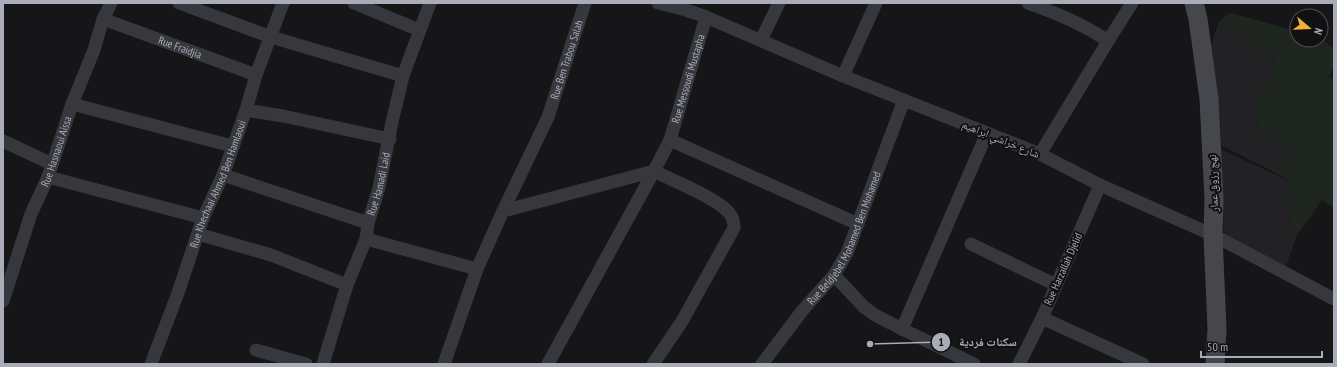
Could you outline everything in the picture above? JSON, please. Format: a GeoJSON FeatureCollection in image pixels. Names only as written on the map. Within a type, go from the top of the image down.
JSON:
{"type":"FeatureCollection","features":[{"type":"Feature","properties":{"kind":"main road","name":"نهج رزوق عمار"},"geometry":{"type":"LineString","coordinates":[[1194,3],[1198,19],[1210,99],[1217,329],[1215,364]]}},
{"type":"Feature","properties":{"kind":"street","name":"Rue Hasnaoui Aissa"},"geometry":{"type":"LineString","coordinates":[[3,301],[31,214],[48,177],[72,104],[94,50],[103,19],[111,3]]}},
{"type":"Feature","properties":{"kind":"street"},"geometry":{"type":"LineString","coordinates":[[179,3],[271,37],[403,76]]}},
{"type":"Feature","properties":{"kind":"street","name":"Rue Khechaai Ahmed Ben Hamlaoui"},"geometry":{"type":"LineString","coordinates":[[151,364],[203,218],[223,175],[246,110],[256,75],[283,3]]}},
{"type":"Feature","properties":{"kind":"street"},"geometry":{"type":"LineString","coordinates":[[354,3],[419,30]]}},
{"type":"Feature","properties":{"kind":"street","name":"Rue Hamadi Laid"},"geometry":{"type":"LineString","coordinates":[[323,364],[347,285],[366,239],[368,223],[379,188],[403,76],[430,3]]}},
{"type":"Feature","properties":{"kind":"street","name":"Rue Ben Trabou Salah"},"geometry":{"type":"LineString","coordinates":[[444,364],[477,269],[548,117],[585,3]]}},
{"type":"Feature","properties":{"kind":"street","name":"شارع خراشي ابراهيم"},"geometry":{"type":"LineString","coordinates":[[658,3],[688,6],[706,17],[843,76],[1040,154],[1100,185],[1214,235],[1334,299]]}},
{"type":"Feature","properties":{"kind":"street"},"geometry":{"type":"LineString","coordinates":[[761,40],[779,3]]}},
{"type":"Feature","properties":{"kind":"street"},"geometry":{"type":"LineString","coordinates":[[843,76],[876,3]]}},
{"type":"Feature","properties":{"kind":"street"},"geometry":{"type":"LineString","coordinates":[[1028,3],[1061,15],[1090,29],[1108,41]]}},
{"type":"Feature","properties":{"kind":"street"},"geometry":{"type":"LineString","coordinates":[[1040,154],[1132,3]]}},
{"type":"Feature","properties":{"kind":"street","name":"Rue Messoudi Mustapha"},"geometry":{"type":"LineString","coordinates":[[548,364],[670,140],[706,17]]}},
{"type":"Feature","properties":{"kind":"street","name":"Rue Fraidjia"},"geometry":{"type":"LineString","coordinates":[[103,19],[256,75]]}},
{"type":"Feature","properties":{"kind":"street","name":"Rue Beldjebel Mohamed Ben Mohamed"},"geometry":{"type":"LineString","coordinates":[[762,364],[802,311],[834,275],[848,254],[904,100]]}},
{"type":"Feature","properties":{"kind":"street"},"geometry":{"type":"LineString","coordinates":[[72,104],[232,146]]}},
{"type":"Feature","properties":{"kind":"street"},"geometry":{"type":"LineString","coordinates":[[246,110],[283,116],[390,139]]}},
{"type":"Feature","properties":{"kind":"street"},"geometry":{"type":"LineString","coordinates":[[902,329],[987,133]]}},
{"type":"Feature","properties":{"kind":"street"},"geometry":{"type":"LineString","coordinates":[[670,140],[858,224]]}},
{"type":"Feature","properties":{"kind":"street"},"geometry":{"type":"LineString","coordinates":[[3,141],[52,164]]}},
{"type":"Feature","properties":{"kind":"street"},"geometry":{"type":"LineString","coordinates":[[503,211],[654,171],[720,204],[729,213],[733,220],[734,228],[681,323],[654,364]]}},
{"type":"Feature","properties":{"kind":"street"},"geometry":{"type":"LineString","coordinates":[[223,175],[368,223]]}},
{"type":"Feature","properties":{"kind":"street"},"geometry":{"type":"LineString","coordinates":[[48,177],[203,218]]}},
{"type":"Feature","properties":{"kind":"street","name":"Rue Harzallah Djelid"},"geometry":{"type":"LineString","coordinates":[[1100,185],[1042,318],[1143,364]]}},
{"type":"Feature","properties":{"kind":"street"},"geometry":{"type":"LineString","coordinates":[[198,234],[272,255],[347,285]]}},
{"type":"Feature","properties":{"kind":"street"},"geometry":{"type":"LineString","coordinates":[[366,239],[477,269]]}},
{"type":"Feature","properties":{"kind":"street"},"geometry":{"type":"LineString","coordinates":[[971,244],[1056,285]]}},
{"type":"Feature","properties":{"kind":"street"},"geometry":{"type":"LineString","coordinates":[[834,275],[864,307],[876,315],[974,364]]}},
{"type":"Feature","properties":{"kind":"street"},"geometry":{"type":"LineString","coordinates":[[1019,364],[1042,318]]}},
{"type":"Feature","properties":{"kind":"street"},"geometry":{"type":"LineString","coordinates":[[256,350],[306,364]]}},
{"type":"Feature","properties":{"kind":"shaded area"},"geometry":{"type":"Polygon","coordinates":[[[1230,13],[1289,29],[1289,48],[1329,48],[1329,45],[1334,49],[1334,66],[1329,77],[1334,80],[1334,208],[1322,200],[1297,235],[1286,230],[1295,204],[1286,201],[1290,181],[1276,173],[1286,152],[1297,154],[1258,129],[1260,122],[1251,118],[1270,75],[1275,58],[1219,21],[1230,13]]]}},
{"type":"Feature","properties":{"kind":"shaded area"},"geometry":{"type":"Polygon","coordinates":[[[1219,21],[1275,58],[1258,129],[1299,155],[1286,152],[1276,173],[1221,145],[1220,114],[1215,113],[1209,52],[1219,21]]]}},
{"type":"Feature","properties":{"kind":"shaded area"},"geometry":{"type":"Polygon","coordinates":[[[1220,149],[1290,181],[1295,204],[1286,230],[1297,235],[1285,269],[1224,235],[1220,149]]]}},
{"type":"Feature","properties":{"kind":"place","name":"سكنات فردية"},"geometry":{"type":"Point","coordinates":[870,344]}}]}
